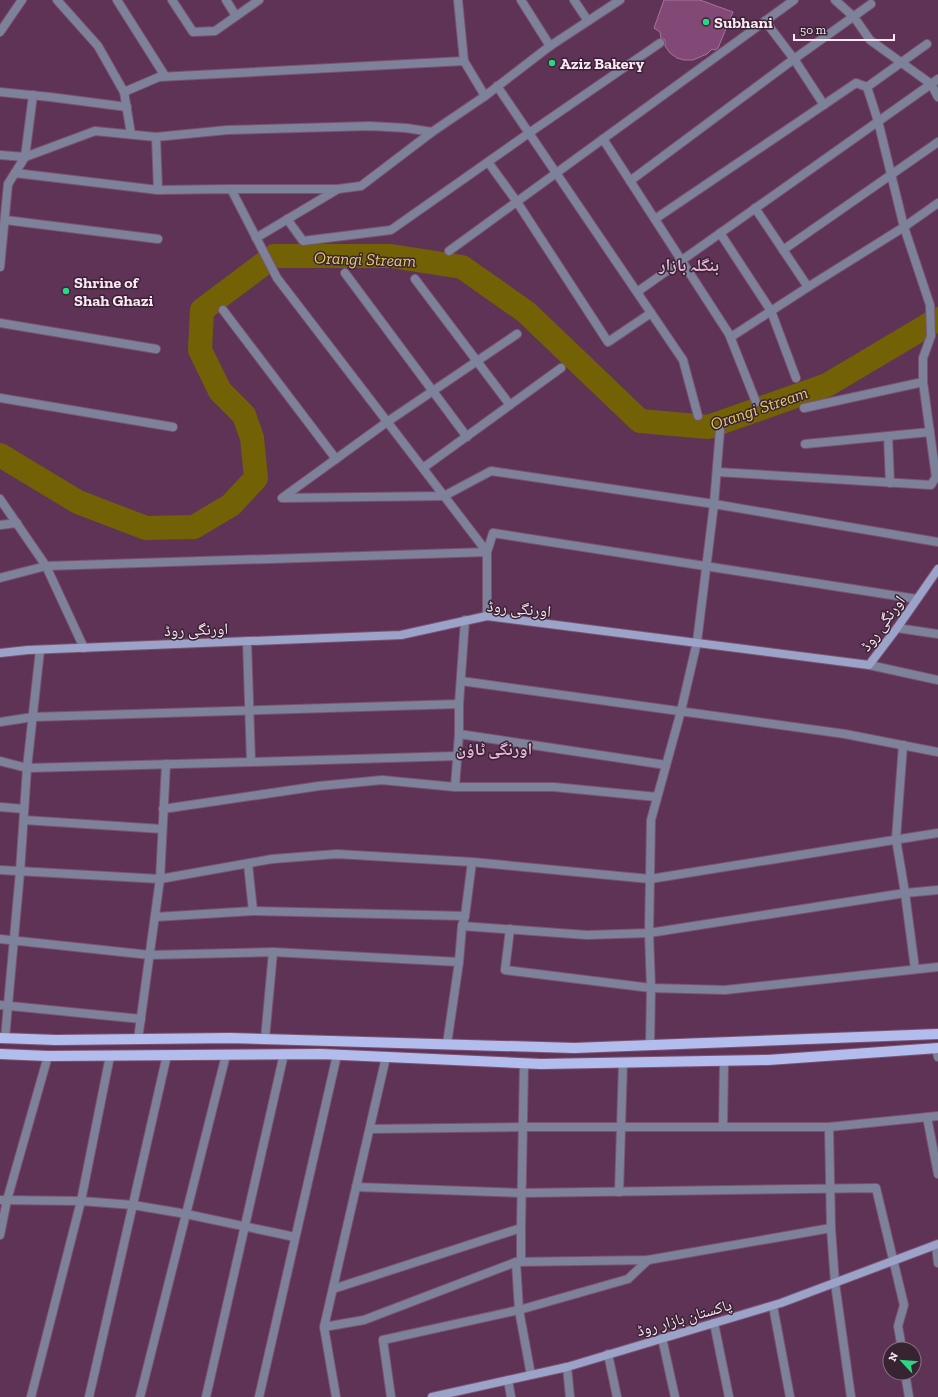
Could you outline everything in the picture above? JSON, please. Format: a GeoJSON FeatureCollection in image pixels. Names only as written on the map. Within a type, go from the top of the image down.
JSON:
{"type":"FeatureCollection","features":[{"type":"Feature","properties":{"kind":"main road"},"geometry":{"type":"LineString","coordinates":[[3,1038],[56,1040],[230,1038],[574,1048],[938,1034]]}},
{"type":"Feature","properties":{"kind":"main road"},"geometry":{"type":"LineString","coordinates":[[0,1054],[110,1056],[284,1054],[524,1063],[623,1063],[768,1060],[937,1051]]}},
{"type":"Feature","properties":{"kind":"street"},"geometry":{"type":"LineString","coordinates":[[0,32],[22,0]]}},
{"type":"Feature","properties":{"kind":"street"},"geometry":{"type":"LineString","coordinates":[[57,0],[98,46],[124,92],[131,134]]}},
{"type":"Feature","properties":{"kind":"street"},"geometry":{"type":"LineString","coordinates":[[117,0],[165,76]]}},
{"type":"Feature","properties":{"kind":"street"},"geometry":{"type":"LineString","coordinates":[[172,0],[193,32],[215,31],[259,0]]}},
{"type":"Feature","properties":{"kind":"street"},"geometry":{"type":"LineString","coordinates":[[226,0],[236,16]]}},
{"type":"Feature","properties":{"kind":"street"},"geometry":{"type":"LineString","coordinates":[[458,0],[464,61],[485,96]]}},
{"type":"Feature","properties":{"kind":"street"},"geometry":{"type":"LineString","coordinates":[[521,0],[550,46]]}},
{"type":"Feature","properties":{"kind":"street"},"geometry":{"type":"LineString","coordinates":[[574,0],[588,21]]}},
{"type":"Feature","properties":{"kind":"street"},"geometry":{"type":"LineString","coordinates":[[15,173],[158,190],[338,189],[360,186],[432,132],[485,96],[550,46],[620,0]]}},
{"type":"Feature","properties":{"kind":"street"},"geometry":{"type":"LineString","coordinates":[[449,251],[794,0]]}},
{"type":"Feature","properties":{"kind":"street"},"geometry":{"type":"LineString","coordinates":[[835,0],[854,17],[870,40],[935,82],[938,97]]}},
{"type":"Feature","properties":{"kind":"street"},"geometry":{"type":"LineString","coordinates":[[630,181],[794,59],[871,4]]}},
{"type":"Feature","properties":{"kind":"street"},"geometry":{"type":"LineString","coordinates":[[765,21],[794,59],[824,105]]}},
{"type":"Feature","properties":{"kind":"street"},"geometry":{"type":"LineString","coordinates":[[287,220],[303,242],[391,230],[660,43]]}},
{"type":"Feature","properties":{"kind":"street"},"geometry":{"type":"LineString","coordinates":[[868,87],[927,44]]}},
{"type":"Feature","properties":{"kind":"street"},"geometry":{"type":"LineString","coordinates":[[124,92],[159,76],[464,61]]}},
{"type":"Feature","properties":{"kind":"street"},"geometry":{"type":"LineString","coordinates":[[637,292],[935,82]]}},
{"type":"Feature","properties":{"kind":"street"},"geometry":{"type":"LineString","coordinates":[[655,219],[856,83],[868,87]]}},
{"type":"Feature","properties":{"kind":"street"},"geometry":{"type":"LineString","coordinates":[[497,86],[683,360],[698,416]]}},
{"type":"Feature","properties":{"kind":"street"},"geometry":{"type":"LineString","coordinates":[[717,472],[931,485],[937,478],[923,382],[923,358],[931,336],[930,305],[904,227],[878,121],[868,87]]}},
{"type":"Feature","properties":{"kind":"street"},"geometry":{"type":"LineString","coordinates":[[0,92],[127,107]]}},
{"type":"Feature","properties":{"kind":"street"},"geometry":{"type":"LineString","coordinates":[[0,267],[8,184],[25,157],[33,95]]}},
{"type":"Feature","properties":{"kind":"street"},"geometry":{"type":"LineString","coordinates":[[0,155],[25,157],[95,131],[156,137],[227,130],[370,126],[406,128],[432,132]]}},
{"type":"Feature","properties":{"kind":"street"},"geometry":{"type":"LineString","coordinates":[[156,137],[158,190]]}},
{"type":"Feature","properties":{"kind":"street"},"geometry":{"type":"LineString","coordinates":[[603,139],[731,337],[756,402]]}},
{"type":"Feature","properties":{"kind":"street"},"geometry":{"type":"LineString","coordinates":[[783,250],[938,142]]}},
{"type":"Feature","properties":{"kind":"street"},"geometry":{"type":"LineString","coordinates":[[488,162],[517,202],[608,342],[651,313]]}},
{"type":"Feature","properties":{"kind":"street"},"geometry":{"type":"LineString","coordinates":[[0,188],[8,184]]}},
{"type":"Feature","properties":{"kind":"street"},"geometry":{"type":"LineString","coordinates":[[231,189],[277,278],[488,552]]}},
{"type":"Feature","properties":{"kind":"street"},"geometry":{"type":"LineString","coordinates":[[256,239],[338,189]]}},
{"type":"Feature","properties":{"kind":"street"},"geometry":{"type":"LineString","coordinates":[[731,337],[808,286],[904,227],[938,203]]}},
{"type":"Feature","properties":{"kind":"street"},"geometry":{"type":"LineString","coordinates":[[755,208],[808,286]]}},
{"type":"Feature","properties":{"kind":"street"},"geometry":{"type":"LineString","coordinates":[[5,220],[158,239]]}},
{"type":"Feature","properties":{"kind":"street"},"geometry":{"type":"LineString","coordinates":[[720,233],[771,311],[796,378]]}},
{"type":"Feature","properties":{"kind":"street"},"geometry":{"type":"LineString","coordinates":[[345,273],[432,392],[467,437]]}},
{"type":"Feature","properties":{"kind":"street"},"geometry":{"type":"LineString","coordinates":[[415,280],[510,405]]}},
{"type":"Feature","properties":{"kind":"street"},"geometry":{"type":"LineString","coordinates":[[223,310],[336,459]]}},
{"type":"Feature","properties":{"kind":"street"},"geometry":{"type":"LineString","coordinates":[[0,323],[156,349]]}},
{"type":"Feature","properties":{"kind":"street"},"geometry":{"type":"LineString","coordinates":[[517,334],[476,360],[387,422],[282,498],[444,496],[491,471],[714,504],[938,542]]}},
{"type":"Feature","properties":{"kind":"street"},"geometry":{"type":"LineString","coordinates":[[423,468],[561,368]]}},
{"type":"Feature","properties":{"kind":"street"},"geometry":{"type":"LineString","coordinates":[[804,408],[923,382]]}},
{"type":"Feature","properties":{"kind":"street"},"geometry":{"type":"LineString","coordinates":[[0,398],[173,427]]}},
{"type":"Feature","properties":{"kind":"street"},"geometry":{"type":"LineString","coordinates":[[650,1045],[651,988],[649,933],[651,820],[681,711],[697,642],[714,504],[720,430]]}},
{"type":"Feature","properties":{"kind":"street"},"geometry":{"type":"LineString","coordinates":[[805,444],[930,432]]}},
{"type":"Feature","properties":{"kind":"street"},"geometry":{"type":"LineString","coordinates":[[888,436],[890,483]]}},
{"type":"Feature","properties":{"kind":"street"},"geometry":{"type":"LineString","coordinates":[[0,499],[46,566],[84,648]]}},
{"type":"Feature","properties":{"kind":"street"},"geometry":{"type":"LineString","coordinates":[[0,525],[17,523]]}},
{"type":"Feature","properties":{"kind":"street"},"geometry":{"type":"LineString","coordinates":[[487,616],[488,552],[493,533],[917,599]]}},
{"type":"Feature","properties":{"kind":"street"},"geometry":{"type":"LineString","coordinates":[[0,578],[46,566],[488,552]]}},
{"type":"Feature","properties":{"kind":"street","name":"اورنگی روڈ"},"geometry":{"type":"LineString","coordinates":[[0,653],[84,648],[401,635],[487,616],[869,665],[897,628],[938,568]]}},
{"type":"Feature","properties":{"kind":"street"},"geometry":{"type":"LineString","coordinates":[[454,787],[459,734],[459,704],[465,620]]}},
{"type":"Feature","properties":{"kind":"street"},"geometry":{"type":"LineString","coordinates":[[897,628],[938,634]]}},
{"type":"Feature","properties":{"kind":"street"},"geometry":{"type":"LineString","coordinates":[[247,641],[251,762]]}},
{"type":"Feature","properties":{"kind":"street"},"geometry":{"type":"LineString","coordinates":[[3,1038],[4,1005],[14,940],[24,809],[40,650]]}},
{"type":"Feature","properties":{"kind":"street"},"geometry":{"type":"LineString","coordinates":[[869,665],[938,680]]}},
{"type":"Feature","properties":{"kind":"street"},"geometry":{"type":"LineString","coordinates":[[461,681],[845,734],[938,752]]}},
{"type":"Feature","properties":{"kind":"street"},"geometry":{"type":"LineString","coordinates":[[0,722],[33,717],[459,704]]}},
{"type":"Feature","properties":{"kind":"street"},"geometry":{"type":"LineString","coordinates":[[459,734],[666,765]]}},
{"type":"Feature","properties":{"kind":"street"},"geometry":{"type":"LineString","coordinates":[[903,745],[896,839],[915,969]]}},
{"type":"Feature","properties":{"kind":"street"},"geometry":{"type":"LineString","coordinates":[[0,761],[28,768],[457,756]]}},
{"type":"Feature","properties":{"kind":"street"},"geometry":{"type":"LineString","coordinates":[[138,1039],[160,879],[166,764]]}},
{"type":"Feature","properties":{"kind":"street"},"geometry":{"type":"LineString","coordinates":[[163,809],[319,786],[382,780],[454,787],[554,787],[657,796]]}},
{"type":"Feature","properties":{"kind":"street"},"geometry":{"type":"LineString","coordinates":[[0,807],[24,809]]}},
{"type":"Feature","properties":{"kind":"street"},"geometry":{"type":"LineString","coordinates":[[24,820],[162,830]]}},
{"type":"Feature","properties":{"kind":"street"},"geometry":{"type":"LineString","coordinates":[[0,870],[160,879],[272,859],[337,854],[472,862],[650,879],[938,833]]}},
{"type":"Feature","properties":{"kind":"street"},"geometry":{"type":"LineString","coordinates":[[447,1044],[459,962],[462,926],[466,916],[472,862]]}},
{"type":"Feature","properties":{"kind":"street"},"geometry":{"type":"LineString","coordinates":[[248,864],[253,911]]}},
{"type":"Feature","properties":{"kind":"street"},"geometry":{"type":"LineString","coordinates":[[462,926],[587,935],[649,933],[905,893],[938,890]]}},
{"type":"Feature","properties":{"kind":"street"},"geometry":{"type":"LineString","coordinates":[[155,917],[253,911],[466,916]]}},
{"type":"Feature","properties":{"kind":"street"},"geometry":{"type":"LineString","coordinates":[[510,929],[505,970],[651,988],[725,990],[938,967]]}},
{"type":"Feature","properties":{"kind":"street"},"geometry":{"type":"LineString","coordinates":[[0,939],[150,955],[273,952],[459,962]]}},
{"type":"Feature","properties":{"kind":"street"},"geometry":{"type":"LineString","coordinates":[[265,1039],[273,952]]}},
{"type":"Feature","properties":{"kind":"street"},"geometry":{"type":"LineString","coordinates":[[4,1005],[141,1019]]}},
{"type":"Feature","properties":{"kind":"street"},"geometry":{"type":"LineString","coordinates":[[206,1397],[284,1054]]}},
{"type":"Feature","properties":{"kind":"street"},"geometry":{"type":"LineString","coordinates":[[89,1397],[167,1055]]}},
{"type":"Feature","properties":{"kind":"street"},"geometry":{"type":"LineString","coordinates":[[140,1397],[226,1055]]}},
{"type":"Feature","properties":{"kind":"street"},"geometry":{"type":"LineString","coordinates":[[259,1397],[337,1055]]}},
{"type":"Feature","properties":{"kind":"street"},"geometry":{"type":"LineString","coordinates":[[0,1235],[3,1200],[48,1056]]}},
{"type":"Feature","properties":{"kind":"street"},"geometry":{"type":"LineString","coordinates":[[32,1397],[81,1200],[110,1056]]}},
{"type":"Feature","properties":{"kind":"street"},"geometry":{"type":"LineString","coordinates":[[336,1397],[324,1327],[386,1057]]}},
{"type":"Feature","properties":{"kind":"street"},"geometry":{"type":"LineString","coordinates":[[723,1127],[724,1061]]}},
{"type":"Feature","properties":{"kind":"street"},"geometry":{"type":"LineString","coordinates":[[524,1063],[518,1262],[519,1310],[531,1375]]}},
{"type":"Feature","properties":{"kind":"street"},"geometry":{"type":"LineString","coordinates":[[619,1192],[623,1063]]}},
{"type":"Feature","properties":{"kind":"street"},"geometry":{"type":"LineString","coordinates":[[370,1129],[523,1127],[829,1127],[938,1116]]}},
{"type":"Feature","properties":{"kind":"street"},"geometry":{"type":"LineString","coordinates":[[927,1117],[938,1174]]}},
{"type":"Feature","properties":{"kind":"street"},"geometry":{"type":"LineString","coordinates":[[829,1127],[831,1228],[835,1283],[851,1397]]}},
{"type":"Feature","properties":{"kind":"street"},"geometry":{"type":"LineString","coordinates":[[356,1186],[521,1193],[876,1188],[904,1305],[898,1326],[901,1341]]}},
{"type":"Feature","properties":{"kind":"street"},"geometry":{"type":"LineString","coordinates":[[3,1200],[81,1200],[133,1205],[186,1214],[295,1237]]}},
{"type":"Feature","properties":{"kind":"street"},"geometry":{"type":"LineString","coordinates":[[333,1288],[520,1228]]}},
{"type":"Feature","properties":{"kind":"street"},"geometry":{"type":"LineString","coordinates":[[324,1327],[364,1320],[518,1262],[648,1260],[831,1228]]}},
{"type":"Feature","properties":{"kind":"street"},"geometry":{"type":"LineString","coordinates":[[937,1245],[938,1263]]}},
{"type":"Feature","properties":{"kind":"street","name":"پاکستان بازار روڈ"},"geometry":{"type":"LineString","coordinates":[[432,1397],[447,1395],[567,1367],[772,1306],[937,1245]]}},
{"type":"Feature","properties":{"kind":"street"},"geometry":{"type":"LineString","coordinates":[[391,1397],[383,1340],[519,1310],[628,1279],[648,1260]]}},
{"type":"Feature","properties":{"kind":"street"},"geometry":{"type":"LineString","coordinates":[[772,1306],[790,1397]]}},
{"type":"Feature","properties":{"kind":"street"},"geometry":{"type":"LineString","coordinates":[[714,1323],[729,1397]]}},
{"type":"Feature","properties":{"kind":"street"},"geometry":{"type":"LineString","coordinates":[[662,1338],[675,1397]]}},
{"type":"Feature","properties":{"kind":"street"},"geometry":{"type":"LineString","coordinates":[[608,1354],[617,1397]]}},
{"type":"Feature","properties":{"kind":"street"},"geometry":{"type":"LineString","coordinates":[[567,1367],[570,1397]]}},
{"type":"Feature","properties":{"kind":"street"},"geometry":{"type":"LineString","coordinates":[[508,1380],[511,1397]]}},
{"type":"Feature","properties":{"kind":"street"},"geometry":{"type":"LineString","coordinates":[[906,1381],[909,1397]]}},
{"type":"Feature","properties":{"kind":"building"},"geometry":{"type":"Polygon","coordinates":[[[664,0],[700,0],[733,12],[718,48],[715,50],[712,49],[707,54],[693,60],[677,58],[670,53],[665,46],[665,40],[661,38],[660,32],[654,28],[664,0]]]}},
{"type":"Feature","properties":{"kind":"waterway","name":"Orangi Stream"},"geometry":{"type":"LineString","coordinates":[[0,455],[78,502],[146,528],[194,527],[231,505],[256,478],[252,438],[244,415],[220,391],[200,350],[202,310],[274,256],[391,256],[462,267],[526,312],[640,421],[708,427],[827,385],[938,319]]}},
{"type":"Feature","properties":{"kind":"place","name":"Subhani"},"geometry":{"type":"Point","coordinates":[706,22]}},
{"type":"Feature","properties":{"kind":"place","name":"Aziz Bakery"},"geometry":{"type":"Point","coordinates":[552,63]}},
{"type":"Feature","properties":{"kind":"place","name":"Shrine of Shah Ghazi"},"geometry":{"type":"Point","coordinates":[66,291]}},
{"type":"Feature","properties":{"kind":"district","name":"بنگلہ بازار"},"geometry":{"type":"Point","coordinates":[689,265]}},
{"type":"Feature","properties":{"kind":"district","name":"اورنگی ٹاؤن"},"geometry":{"type":"Point","coordinates":[494,749]}}]}
